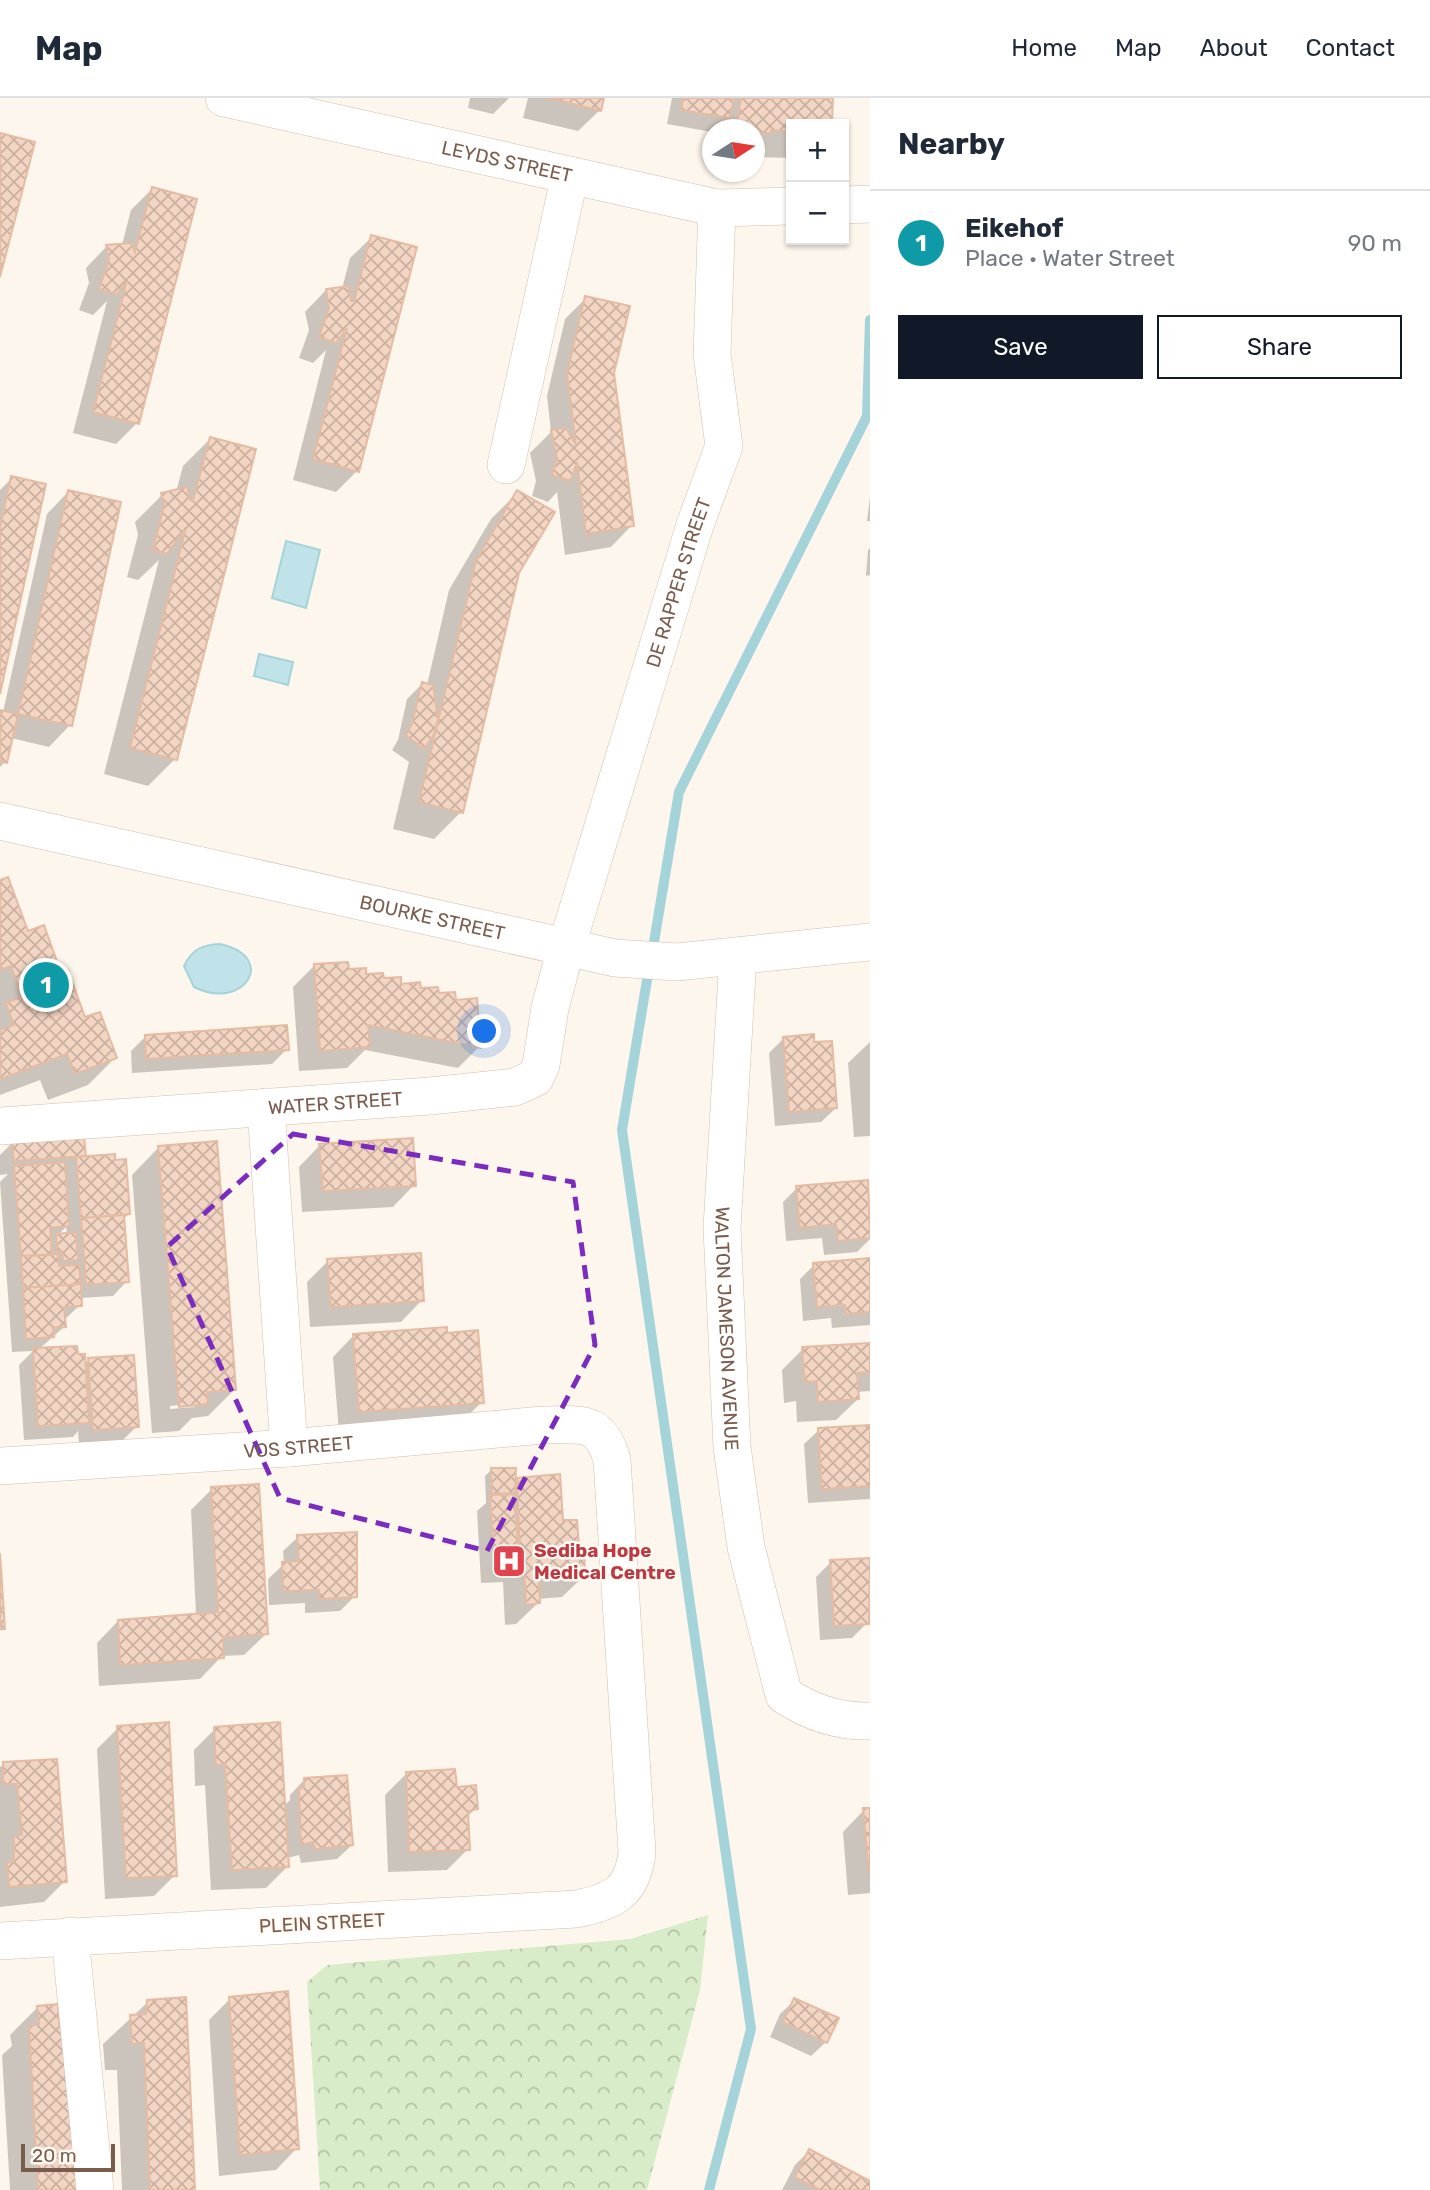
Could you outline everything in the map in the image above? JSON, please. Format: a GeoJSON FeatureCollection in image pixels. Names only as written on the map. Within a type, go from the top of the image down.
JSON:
{"type":"FeatureCollection","features":[{"type":"Feature","properties":{"kind":"street","name":"LEYDS STREET"},"geometry":{"type":"LineString","coordinates":[[224,98],[717,208],[786,206]]}},
{"type":"Feature","properties":{"kind":"street"},"geometry":{"type":"LineString","coordinates":[[506,466],[570,175]]}},
{"type":"Feature","properties":{"kind":"street","name":"DE RAPPER STREET"},"geometry":{"type":"LineString","coordinates":[[566,948],[695,525],[724,446],[712,354],[717,208]]}},
{"type":"Feature","properties":{"kind":"street","name":"BOURKE STREET"},"geometry":{"type":"LineString","coordinates":[[0,821],[615,958],[677,962],[870,942]]}},
{"type":"Feature","properties":{"kind":"street","name":"WATER STREET"},"geometry":{"type":"LineString","coordinates":[[0,1126],[430,1096],[515,1087],[535,1078],[541,1065],[550,1008],[566,948]]}},
{"type":"Feature","properties":{"kind":"street","name":"WALTON JAMESON AVENUE"},"geometry":{"type":"LineString","coordinates":[[738,956],[722,1228],[732,1447],[746,1547],[784,1695],[804,1708],[852,1722],[870,1721]]}},
{"type":"Feature","properties":{"kind":"street"},"geometry":{"type":"LineString","coordinates":[[266,1107],[289,1448]]}},
{"type":"Feature","properties":{"kind":"street","name":"VOS STREET"},"geometry":{"type":"LineString","coordinates":[[0,1466],[289,1448],[543,1425],[572,1425],[595,1429],[604,1437],[612,1460],[637,1852],[633,1877]]}},
{"type":"Feature","properties":{"kind":"street","name":"PLEIN STREET"},"geometry":{"type":"LineString","coordinates":[[0,1941],[576,1909],[600,1904],[615,1896],[633,1877]]}},
{"type":"Feature","properties":{"kind":"street"},"geometry":{"type":"LineString","coordinates":[[70,1936],[95,2190]]}},
{"type":"Feature","properties":{"kind":"highlighted area"},"geometry":{"type":"Polygon","coordinates":[[[293,1134],[573,1182],[595,1345],[487,1551],[280,1498],[167,1247],[293,1134]]]}},
{"type":"Feature","properties":{"kind":"green space"},"geometry":{"type":"Polygon","coordinates":[[[708,1915],[700,1990],[647,2190],[320,2190],[307,1982],[327,1965],[630,1939],[708,1915]]]}},
{"type":"Feature","properties":{"kind":"water"},"geometry":{"type":"Polygon","coordinates":[[[286,541],[320,550],[306,608],[272,598],[286,541]]]}},
{"type":"Feature","properties":{"kind":"water"},"geometry":{"type":"Polygon","coordinates":[[[259,654],[293,662],[288,685],[254,676],[259,654]]]}},
{"type":"Feature","properties":{"kind":"water"},"geometry":{"type":"Polygon","coordinates":[[[220,944],[238,951],[248,960],[251,970],[248,980],[240,988],[227,993],[212,993],[194,987],[184,966],[187,960],[198,949],[220,944]]]}},
{"type":"Feature","properties":{"kind":"building"},"geometry":{"type":"Polygon","coordinates":[[[549,98],[604,98],[601,111],[549,98]]]}},
{"type":"Feature","properties":{"kind":"building"},"geometry":{"type":"Polygon","coordinates":[[[683,98],[734,98],[730,118],[681,110],[683,98]]]}},
{"type":"Feature","properties":{"kind":"building"},"geometry":{"type":"Polygon","coordinates":[[[741,98],[833,98],[832,119],[786,119],[786,131],[771,130],[771,133],[765,133],[765,119],[738,119],[741,98]]]}},
{"type":"Feature","properties":{"kind":"building"},"geometry":{"type":"Polygon","coordinates":[[[0,133],[35,142],[0,277],[0,133]]]}},
{"type":"Feature","properties":{"kind":"building"},"geometry":{"type":"Polygon","coordinates":[[[152,187],[197,199],[139,424],[93,412],[127,281],[116,295],[99,289],[109,260],[106,245],[131,243],[135,252],[152,187]]]}},
{"type":"Feature","properties":{"kind":"building"},"geometry":{"type":"Polygon","coordinates":[[[371,235],[417,247],[359,472],[313,459],[347,328],[336,343],[319,337],[329,308],[326,289],[348,286],[351,301],[354,302],[371,235]]]}},
{"type":"Feature","properties":{"kind":"building"},"geometry":{"type":"Polygon","coordinates":[[[585,296],[630,306],[614,373],[634,526],[586,534],[577,462],[571,481],[552,475],[557,459],[551,430],[566,428],[576,445],[567,373],[585,296]]]}},
{"type":"Feature","properties":{"kind":"building"},"geometry":{"type":"Polygon","coordinates":[[[210,437],[256,449],[177,760],[130,748],[185,532],[183,531],[167,554],[153,550],[164,506],[161,493],[187,487],[190,500],[193,501],[210,437]]]}},
{"type":"Feature","properties":{"kind":"building"},"geometry":{"type":"Polygon","coordinates":[[[11,476],[46,484],[0,694],[0,528],[11,476]]]}},
{"type":"Feature","properties":{"kind":"building"},"geometry":{"type":"Polygon","coordinates":[[[68,490],[121,502],[72,726],[18,714],[68,490]]]}},
{"type":"Feature","properties":{"kind":"building"},"geometry":{"type":"Polygon","coordinates":[[[517,490],[555,512],[519,573],[463,813],[419,802],[476,561],[517,490]]]}},
{"type":"Feature","properties":{"kind":"building"},"geometry":{"type":"Polygon","coordinates":[[[422,682],[433,685],[438,719],[434,734],[424,749],[406,735],[412,724],[422,682]]]}},
{"type":"Feature","properties":{"kind":"building"},"geometry":{"type":"Polygon","coordinates":[[[0,710],[18,714],[7,763],[0,761],[0,710]]]}},
{"type":"Feature","properties":{"kind":"building"},"geometry":{"type":"Polygon","coordinates":[[[8,877],[28,931],[44,925],[61,973],[68,970],[85,1017],[100,1012],[117,1058],[75,1074],[67,1054],[0,1079],[0,1030],[14,1025],[6,1003],[22,997],[11,966],[0,970],[0,880],[8,877]]]}},
{"type":"Feature","properties":{"kind":"building"},"geometry":{"type":"Polygon","coordinates":[[[348,962],[349,969],[366,968],[366,974],[383,973],[384,978],[401,977],[401,984],[420,982],[421,988],[438,987],[439,993],[455,992],[456,1000],[477,998],[481,1048],[368,1025],[370,1047],[320,1051],[314,964],[348,962]]]}},
{"type":"Feature","properties":{"kind":"building"},"geometry":{"type":"Polygon","coordinates":[[[287,1025],[289,1050],[146,1059],[145,1035],[287,1025]]]}},
{"type":"Feature","properties":{"kind":"building"},"geometry":{"type":"Polygon","coordinates":[[[814,1034],[814,1042],[832,1041],[837,1108],[789,1112],[783,1037],[814,1034]]]}},
{"type":"Feature","properties":{"kind":"building"},"geometry":{"type":"Polygon","coordinates":[[[84,1136],[86,1156],[14,1161],[12,1141],[84,1136]]]}},
{"type":"Feature","properties":{"kind":"building"},"geometry":{"type":"Polygon","coordinates":[[[413,1138],[416,1186],[323,1191],[319,1144],[413,1138]]]}},
{"type":"Feature","properties":{"kind":"building"},"geometry":{"type":"Polygon","coordinates":[[[217,1141],[236,1390],[207,1392],[208,1404],[179,1407],[158,1146],[217,1141]]]}},
{"type":"Feature","properties":{"kind":"building"},"geometry":{"type":"Polygon","coordinates":[[[115,1154],[115,1160],[126,1159],[130,1214],[81,1218],[76,1157],[115,1154]]]}},
{"type":"Feature","properties":{"kind":"building"},"geometry":{"type":"Polygon","coordinates":[[[65,1162],[69,1226],[50,1228],[52,1255],[21,1256],[14,1166],[65,1162]]]}},
{"type":"Feature","properties":{"kind":"building"},"geometry":{"type":"Polygon","coordinates":[[[868,1180],[870,1238],[838,1241],[836,1224],[800,1228],[796,1186],[868,1180]]]}},
{"type":"Feature","properties":{"kind":"building"},"geometry":{"type":"Polygon","coordinates":[[[124,1215],[129,1282],[86,1285],[81,1218],[124,1215]]]}},
{"type":"Feature","properties":{"kind":"building"},"geometry":{"type":"Polygon","coordinates":[[[76,1232],[78,1260],[63,1261],[62,1251],[57,1251],[56,1234],[76,1232]]]}},
{"type":"Feature","properties":{"kind":"building"},"geometry":{"type":"Polygon","coordinates":[[[421,1253],[424,1301],[331,1307],[327,1259],[421,1253]]]}},
{"type":"Feature","properties":{"kind":"building"},"geometry":{"type":"Polygon","coordinates":[[[58,1254],[59,1266],[79,1265],[81,1284],[23,1288],[21,1256],[58,1254]]]}},
{"type":"Feature","properties":{"kind":"building"},"geometry":{"type":"Polygon","coordinates":[[[870,1258],[870,1312],[846,1314],[845,1305],[817,1307],[813,1263],[870,1258]]]}},
{"type":"Feature","properties":{"kind":"building"},"geometry":{"type":"Polygon","coordinates":[[[81,1284],[82,1306],[64,1307],[66,1327],[53,1328],[54,1337],[26,1339],[23,1288],[81,1284]]]}},
{"type":"Feature","properties":{"kind":"building"},"geometry":{"type":"Polygon","coordinates":[[[447,1327],[447,1333],[478,1330],[484,1403],[359,1412],[353,1334],[447,1327]]]}},
{"type":"Feature","properties":{"kind":"building"},"geometry":{"type":"Polygon","coordinates":[[[870,1343],[870,1372],[857,1373],[859,1399],[818,1402],[817,1381],[805,1382],[802,1347],[870,1343]]]}},
{"type":"Feature","properties":{"kind":"building"},"geometry":{"type":"Polygon","coordinates":[[[77,1346],[78,1354],[85,1354],[89,1423],[38,1426],[33,1348],[77,1346]]]}},
{"type":"Feature","properties":{"kind":"building"},"geometry":{"type":"Polygon","coordinates":[[[134,1355],[139,1427],[93,1430],[88,1358],[134,1355]]]}},
{"type":"Feature","properties":{"kind":"building"},"geometry":{"type":"Polygon","coordinates":[[[870,1425],[870,1486],[822,1489],[818,1428],[870,1425]]]}},
{"type":"Feature","properties":{"kind":"building"},"geometry":{"type":"Polygon","coordinates":[[[491,1468],[516,1468],[515,1493],[492,1494],[491,1468]]]}},
{"type":"Feature","properties":{"kind":"building"},"geometry":{"type":"Polygon","coordinates":[[[560,1474],[563,1520],[577,1520],[579,1546],[584,1547],[585,1576],[539,1579],[540,1603],[526,1605],[523,1554],[520,1554],[517,1478],[560,1474]]]}},
{"type":"Feature","properties":{"kind":"building"},"geometry":{"type":"Polygon","coordinates":[[[259,1484],[268,1634],[223,1637],[224,1658],[120,1665],[118,1620],[218,1612],[211,1487],[259,1484]]]}},
{"type":"Feature","properties":{"kind":"building"},"geometry":{"type":"Polygon","coordinates":[[[514,1494],[519,1557],[522,1556],[521,1568],[495,1569],[490,1495],[514,1494]]]}},
{"type":"Feature","properties":{"kind":"building"},"geometry":{"type":"Polygon","coordinates":[[[357,1532],[357,1597],[319,1599],[319,1590],[283,1591],[282,1562],[299,1561],[297,1535],[357,1532]]]}},
{"type":"Feature","properties":{"kind":"building"},"geometry":{"type":"Polygon","coordinates":[[[0,1553],[5,1629],[0,1629],[0,1553]]]}},
{"type":"Feature","properties":{"kind":"building"},"geometry":{"type":"Polygon","coordinates":[[[870,1558],[869,1624],[834,1626],[830,1560],[870,1558]]]}},
{"type":"Feature","properties":{"kind":"building"},"geometry":{"type":"Polygon","coordinates":[[[169,1722],[177,1876],[126,1878],[117,1726],[169,1722]]]}},
{"type":"Feature","properties":{"kind":"building"},"geometry":{"type":"Polygon","coordinates":[[[280,1722],[289,1867],[232,1870],[225,1764],[216,1765],[214,1727],[280,1722]]]}},
{"type":"Feature","properties":{"kind":"building"},"geometry":{"type":"Polygon","coordinates":[[[57,1759],[67,1882],[9,1887],[7,1863],[14,1861],[14,1836],[22,1835],[17,1784],[3,1784],[3,1762],[57,1759]]]}},
{"type":"Feature","properties":{"kind":"building"},"geometry":{"type":"Polygon","coordinates":[[[455,1769],[457,1787],[476,1785],[478,1809],[468,1811],[470,1850],[409,1852],[406,1772],[455,1769]]]}},
{"type":"Feature","properties":{"kind":"building"},"geometry":{"type":"Polygon","coordinates":[[[347,1775],[353,1845],[315,1849],[313,1842],[301,1845],[299,1789],[304,1787],[304,1778],[347,1775]]]}},
{"type":"Feature","properties":{"kind":"building"},"geometry":{"type":"Polygon","coordinates":[[[863,1808],[870,1808],[870,1874],[869,1874],[863,1808]]]}},
{"type":"Feature","properties":{"kind":"building"},"geometry":{"type":"Polygon","coordinates":[[[288,1991],[299,2149],[240,2155],[229,1997],[288,1991]]]}},
{"type":"Feature","properties":{"kind":"building"},"geometry":{"type":"Polygon","coordinates":[[[186,1997],[195,2190],[150,2190],[144,2043],[132,2044],[130,2015],[146,2014],[147,2000],[186,1997]]]}},
{"type":"Feature","properties":{"kind":"building"},"geometry":{"type":"Polygon","coordinates":[[[794,1998],[839,2018],[827,2043],[783,2022],[794,1998]]]}},
{"type":"Feature","properties":{"kind":"building"},"geometry":{"type":"Polygon","coordinates":[[[58,2004],[59,2024],[71,2024],[82,2190],[38,2190],[29,2026],[39,2024],[37,2006],[58,2004]]]}},
{"type":"Feature","properties":{"kind":"building"},"geometry":{"type":"Polygon","coordinates":[[[809,2149],[870,2181],[870,2190],[820,2190],[795,2177],[809,2149]]]}},
{"type":"Feature","properties":{"kind":"waterway"},"geometry":{"type":"LineString","coordinates":[[652,954],[679,792],[867,416],[870,320]]}},
{"type":"Feature","properties":{"kind":"waterway"},"geometry":{"type":"LineString","coordinates":[[649,968],[622,1130],[751,2029],[709,2190]]}},
{"type":"Feature","properties":{"kind":"place","name":"Eikehof"},"geometry":{"type":"Point","coordinates":[46,985]}},
{"type":"Feature","properties":{"kind":"place","name":"Sediba Hope Medical Centre"},"geometry":{"type":"Point","coordinates":[509,1561]}}]}
